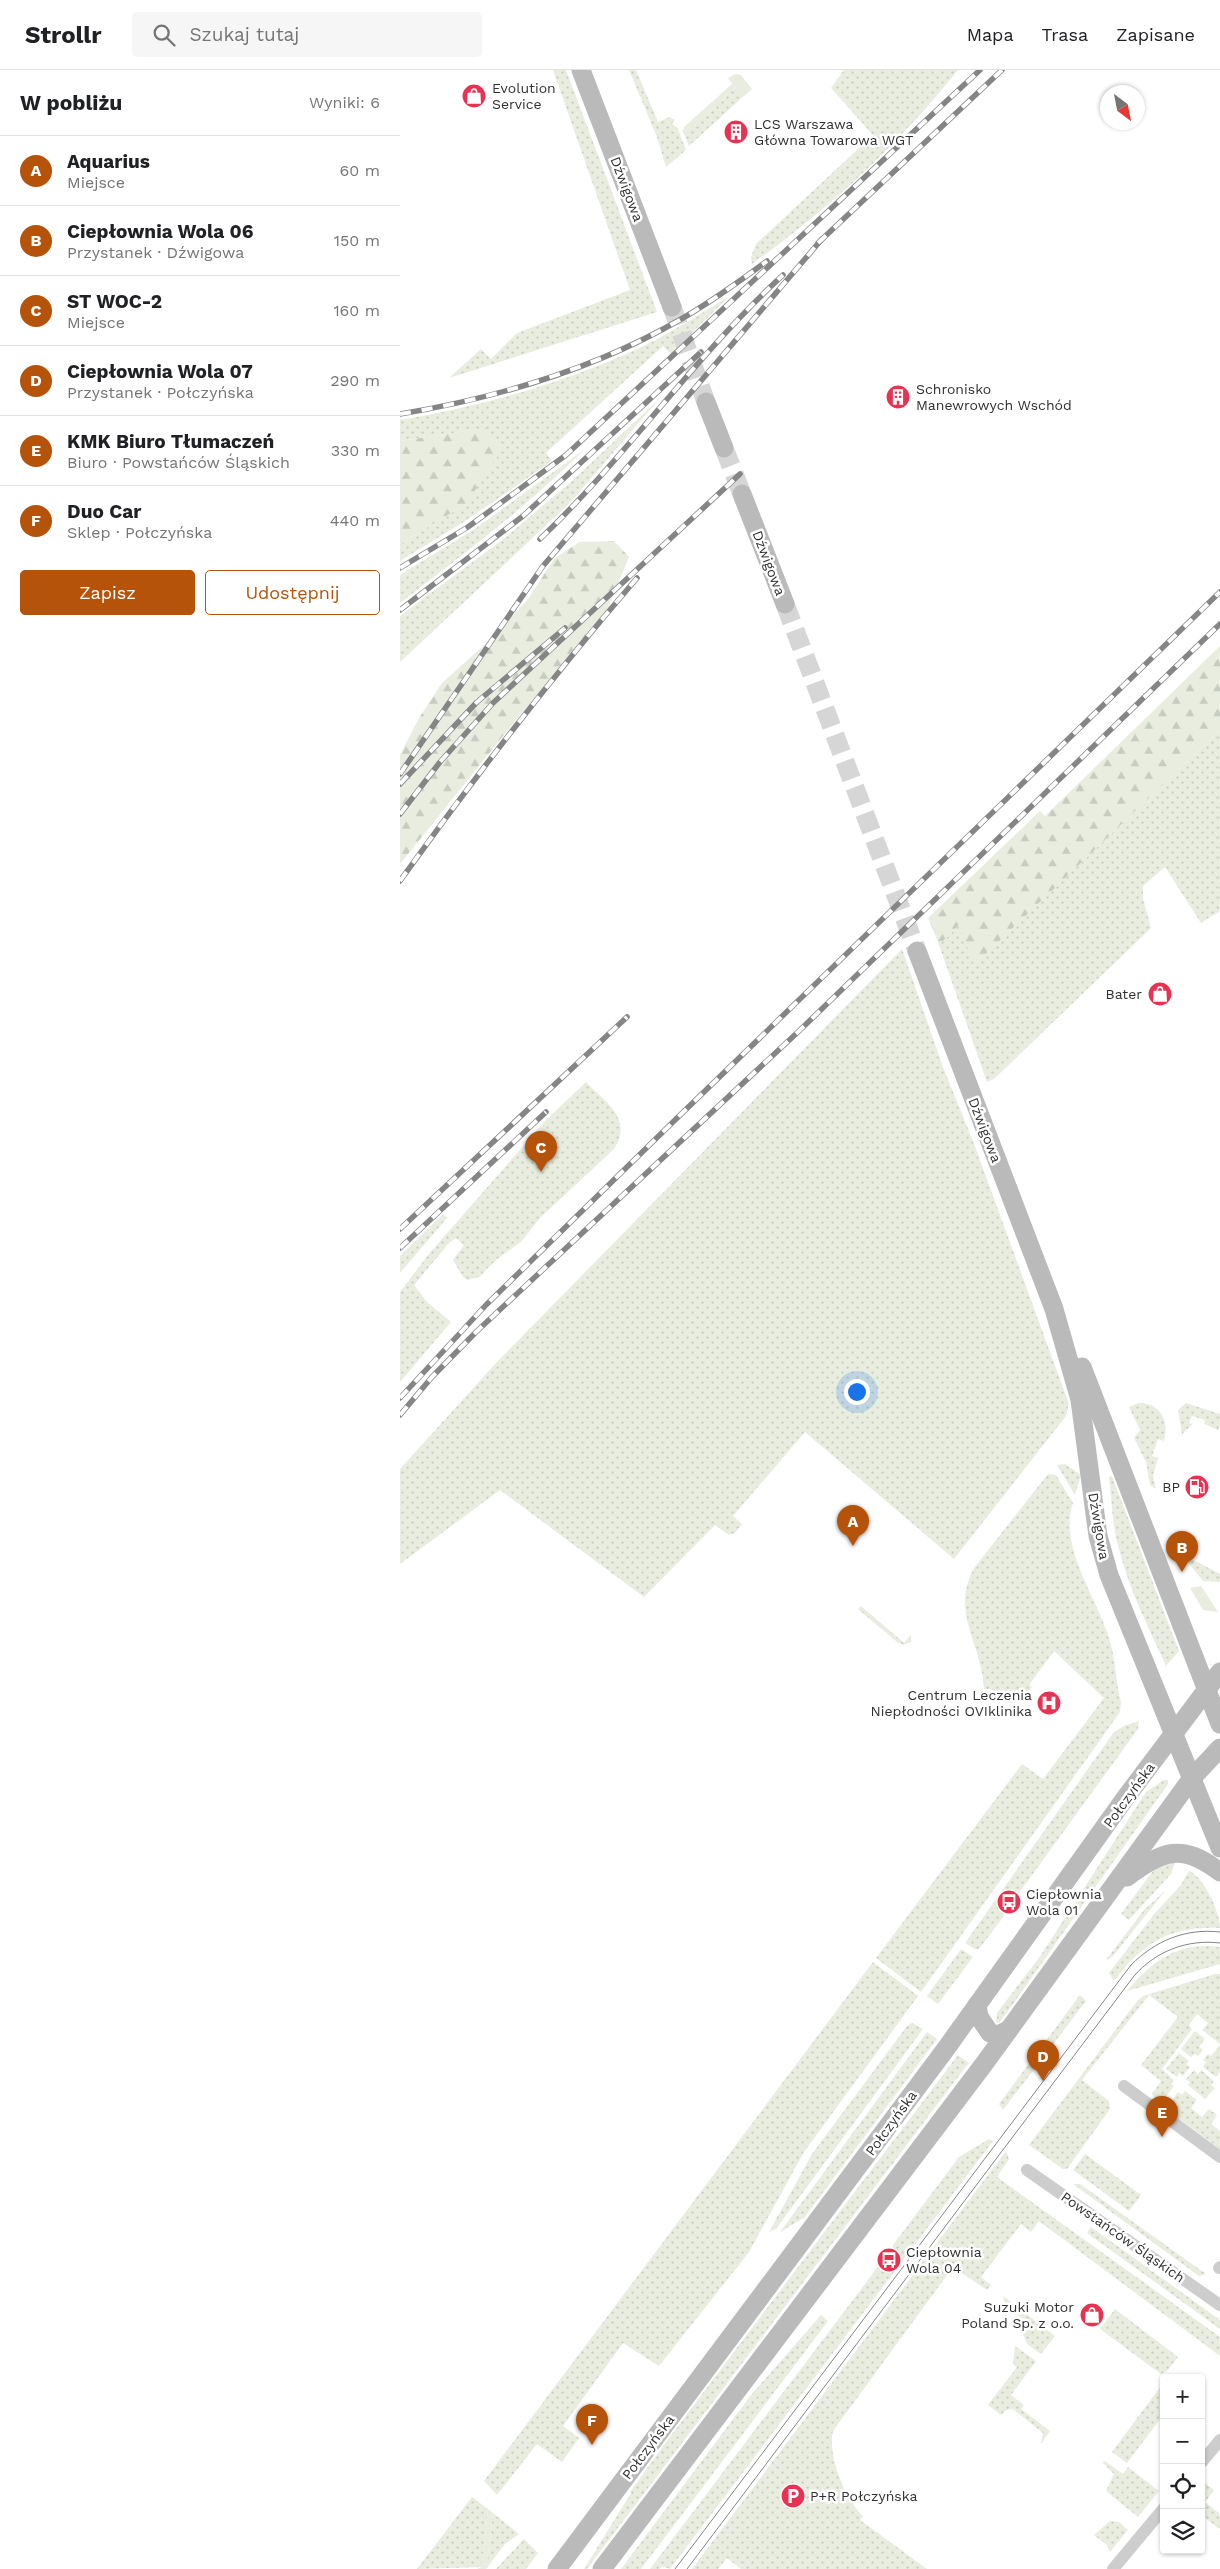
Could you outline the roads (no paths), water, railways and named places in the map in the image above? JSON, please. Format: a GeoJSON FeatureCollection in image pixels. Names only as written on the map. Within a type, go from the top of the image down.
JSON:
{"type":"FeatureCollection","features":[{"type":"Feature","properties":{"kind":"main road","name":"Dźwigowa"},"geometry":{"type":"LineString","coordinates":[[581,70],[672,307]]}},
{"type":"Feature","properties":{"kind":"main road"},"geometry":{"type":"LineString","coordinates":[[706,402],[724,448]]}},
{"type":"Feature","properties":{"kind":"main road","name":"Dźwigowa"},"geometry":{"type":"LineString","coordinates":[[742,494],[785,604]]}},
{"type":"Feature","properties":{"kind":"main road","name":"Dźwigowa"},"geometry":{"type":"LineString","coordinates":[[917,952],[1054,1310],[1080,1400],[1098,1536],[1109,1575],[1174,1734]]}},
{"type":"Feature","properties":{"kind":"main road","name":"Dźwigowa"},"geometry":{"type":"LineString","coordinates":[[1054,1310],[1099,1409],[1207,1690]]}},
{"type":"Feature","properties":{"kind":"main road","name":"Połczyńska"},"geometry":{"type":"LineString","coordinates":[[557,2569],[842,2190],[1220,1672]]}},
{"type":"Feature","properties":{"kind":"main road"},"geometry":{"type":"LineString","coordinates":[[1207,1690],[1220,1724]]}},
{"type":"Feature","properties":{"kind":"main road"},"geometry":{"type":"LineString","coordinates":[[1174,1734],[1220,1848]]}},
{"type":"Feature","properties":{"kind":"main road"},"geometry":{"type":"LineString","coordinates":[[602,2569],[1008,2030],[1192,1778],[1220,1748]]}},
{"type":"Feature","properties":{"kind":"main road"},"geometry":{"type":"LineString","coordinates":[[1114,1887],[1153,1859],[1178,1853],[1197,1857],[1220,1872]]}},
{"type":"Feature","properties":{"kind":"main road"},"geometry":{"type":"LineString","coordinates":[[977,2006],[979,2017],[990,2033],[998,2035],[1008,2030]]}},
{"type":"Feature","properties":{"kind":"street"},"geometry":{"type":"LineString","coordinates":[[1124,2086],[1220,2157]]}},
{"type":"Feature","properties":{"kind":"street","name":"Powstańców Śląskich"},"geometry":{"type":"LineString","coordinates":[[1027,2170],[1220,2305]]}},
{"type":"Feature","properties":{"kind":"street"},"geometry":{"type":"LineString","coordinates":[[1205,2458],[1220,2440]]}},
{"type":"Feature","properties":{"kind":"street"},"geometry":{"type":"LineString","coordinates":[[1113,2569],[1163,2509]]}},
{"type":"Feature","properties":{"kind":"tunnel"},"geometry":{"type":"LineString","coordinates":[[672,307],[706,402]]}},
{"type":"Feature","properties":{"kind":"tunnel"},"geometry":{"type":"LineString","coordinates":[[724,448],[742,494]]}},
{"type":"Feature","properties":{"kind":"tunnel"},"geometry":{"type":"LineString","coordinates":[[785,604],[917,951]]}},
{"type":"Feature","properties":{"kind":"tram line"},"geometry":{"type":"LineString","coordinates":[[675,2569],[1131,1965],[1150,1949],[1171,1938],[1195,1932],[1220,1932]]}},
{"type":"Feature","properties":{"kind":"tram line"},"geometry":{"type":"LineString","coordinates":[[687,2569],[1134,1976],[1152,1960],[1173,1949],[1196,1943],[1220,1943]]}},
{"type":"Feature","properties":{"kind":"railway"},"geometry":{"type":"LineString","coordinates":[[400,568],[468,527],[566,455],[980,70]]}},
{"type":"Feature","properties":{"kind":"railway"},"geometry":{"type":"LineString","coordinates":[[818,243],[1002,70]]}},
{"type":"Feature","properties":{"kind":"railway"},"geometry":{"type":"LineString","coordinates":[[400,774],[543,566],[822,239]]}},
{"type":"Feature","properties":{"kind":"railway"},"geometry":{"type":"LineString","coordinates":[[400,414],[509,390],[546,379],[616,352],[683,318],[726,291],[767,261]]}},
{"type":"Feature","properties":{"kind":"railway"},"geometry":{"type":"LineString","coordinates":[[540,539],[602,474],[720,339],[783,275]]}},
{"type":"Feature","properties":{"kind":"railway"},"geometry":{"type":"LineString","coordinates":[[400,610],[523,516],[701,352]]}},
{"type":"Feature","properties":{"kind":"railway"},"geometry":{"type":"LineString","coordinates":[[400,814],[440,762],[493,703],[740,474]]}},
{"type":"Feature","properties":{"kind":"railway"},"geometry":{"type":"LineString","coordinates":[[400,881],[515,727],[637,578]]}},
{"type":"Feature","properties":{"kind":"railway"},"geometry":{"type":"LineString","coordinates":[[400,1398],[486,1305],[1220,592]]}},
{"type":"Feature","properties":{"kind":"railway"},"geometry":{"type":"LineString","coordinates":[[400,1415],[432,1377],[476,1332],[799,1031],[1220,624]]}},
{"type":"Feature","properties":{"kind":"railway"},"geometry":{"type":"LineString","coordinates":[[400,784],[477,702],[565,628]]}},
{"type":"Feature","properties":{"kind":"railway"},"geometry":{"type":"LineString","coordinates":[[400,1229],[627,1017]]}},
{"type":"Feature","properties":{"kind":"railway"},"geometry":{"type":"LineString","coordinates":[[400,1248],[546,1112]]}},
{"type":"Feature","properties":{"kind":"place","name":"Evolution Service"},"geometry":{"type":"Point","coordinates":[474,96]}},
{"type":"Feature","properties":{"kind":"place","name":"LCS Warszawa Główna Towarowa WGT"},"geometry":{"type":"Point","coordinates":[736,132]}},
{"type":"Feature","properties":{"kind":"place","name":"Schronisko Manewrowych Wschód"},"geometry":{"type":"Point","coordinates":[898,397]}},
{"type":"Feature","properties":{"kind":"place","name":"Bater"},"geometry":{"type":"Point","coordinates":[1160,994]}},
{"type":"Feature","properties":{"kind":"place","name":"ST WOC-2"},"geometry":{"type":"Point","coordinates":[541,1172]}},
{"type":"Feature","properties":{"kind":"place","name":"BP"},"geometry":{"type":"Point","coordinates":[1197,1487]}},
{"type":"Feature","properties":{"kind":"place","name":"Aquarius"},"geometry":{"type":"Point","coordinates":[853,1546]}},
{"type":"Feature","properties":{"kind":"place","name":"Ciepłownia Wola 06"},"geometry":{"type":"Point","coordinates":[1182,1572]}},
{"type":"Feature","properties":{"kind":"place","name":"Centrum Leczenia Niepłodności OVIklinika"},"geometry":{"type":"Point","coordinates":[1049,1703]}},
{"type":"Feature","properties":{"kind":"place","name":"Ciepłownia Wola 01"},"geometry":{"type":"Point","coordinates":[1009,1902]}},
{"type":"Feature","properties":{"kind":"place","name":"Ciepłownia Wola 07"},"geometry":{"type":"Point","coordinates":[1043,2081]}},
{"type":"Feature","properties":{"kind":"place","name":"KMK Biuro Tłumaczeń"},"geometry":{"type":"Point","coordinates":[1162,2137]}},
{"type":"Feature","properties":{"kind":"place","name":"Ciepłownia Wola 04"},"geometry":{"type":"Point","coordinates":[889,2260]}},
{"type":"Feature","properties":{"kind":"place","name":"Suzuki Motor Poland Sp. z o.o."},"geometry":{"type":"Point","coordinates":[1092,2315]}},
{"type":"Feature","properties":{"kind":"place","name":"Duo Car"},"geometry":{"type":"Point","coordinates":[592,2445]}},
{"type":"Feature","properties":{"kind":"place","name":"P+R Połczyńska"},"geometry":{"type":"Point","coordinates":[793,2496]}}]}
